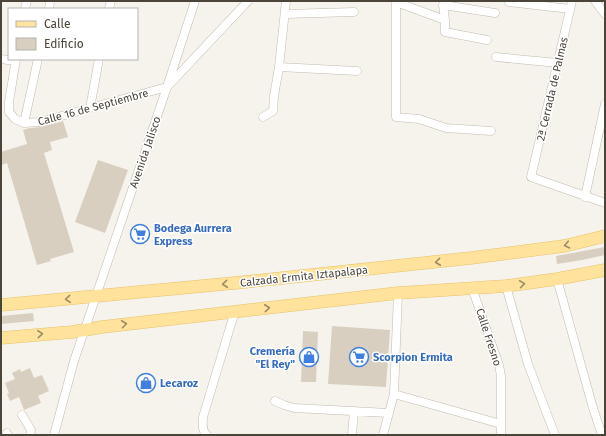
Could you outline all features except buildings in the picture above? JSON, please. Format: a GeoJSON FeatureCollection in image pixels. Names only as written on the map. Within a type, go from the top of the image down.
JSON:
{"type":"FeatureCollection","features":[{"type":"Feature","properties":{"kind":"main road","name":"Calzada Ermita Iztapalapa"},"geometry":{"type":"LineString","coordinates":[[1,305],[324,274],[471,258],[564,246],[605,236]]}},
{"type":"Feature","properties":{"kind":"main road"},"geometry":{"type":"LineString","coordinates":[[1,338],[72,332],[235,311],[398,293],[506,286],[557,279],[605,270]]}},
{"type":"Feature","properties":{"kind":"street"},"geometry":{"type":"LineString","coordinates":[[167,87],[195,1]]}},
{"type":"Feature","properties":{"kind":"street","name":"Avenida Jalisco"},"geometry":{"type":"LineString","coordinates":[[54,435],[74,361],[167,87],[248,1]]}},
{"type":"Feature","properties":{"kind":"street"},"geometry":{"type":"LineString","coordinates":[[263,118],[273,110],[286,1]]}},
{"type":"Feature","properties":{"kind":"street"},"geometry":{"type":"LineString","coordinates":[[446,20],[396,1],[396,118],[419,119],[446,128],[491,131]]}},
{"type":"Feature","properties":{"kind":"street"},"geometry":{"type":"LineString","coordinates":[[595,1],[605,14]]}},
{"type":"Feature","properties":{"kind":"street"},"geometry":{"type":"LineString","coordinates":[[509,2],[571,5]]}},
{"type":"Feature","properties":{"kind":"street"},"geometry":{"type":"LineString","coordinates":[[487,40],[445,32],[446,20],[443,5],[495,13]]}},
{"type":"Feature","properties":{"kind":"street","name":"2ª Cerrada de Palmas"},"geometry":{"type":"LineString","coordinates":[[571,5],[531,177],[585,197]]}},
{"type":"Feature","properties":{"kind":"street"},"geometry":{"type":"LineString","coordinates":[[285,14],[354,12]]}},
{"type":"Feature","properties":{"kind":"street"},"geometry":{"type":"LineString","coordinates":[[496,57],[558,64]]}},
{"type":"Feature","properties":{"kind":"street","name":"Calle 16 de Septiembre"},"geometry":{"type":"LineString","coordinates":[[16,60],[9,102],[9,112],[15,119],[24,123],[40,122],[167,87]]}},
{"type":"Feature","properties":{"kind":"street"},"geometry":{"type":"LineString","coordinates":[[24,123],[38,60]]}},
{"type":"Feature","properties":{"kind":"street"},"geometry":{"type":"LineString","coordinates":[[90,108],[99,60]]}},
{"type":"Feature","properties":{"kind":"street"},"geometry":{"type":"LineString","coordinates":[[279,67],[357,71]]}},
{"type":"Feature","properties":{"kind":"street"},"geometry":{"type":"LineString","coordinates":[[605,104],[601,138],[585,197],[605,203]]}},
{"type":"Feature","properties":{"kind":"street"},"geometry":{"type":"LineString","coordinates":[[557,279],[602,435]]}},
{"type":"Feature","properties":{"kind":"street"},"geometry":{"type":"LineString","coordinates":[[506,286],[528,364],[555,435]]}},
{"type":"Feature","properties":{"kind":"street","name":"Calle Fresno"},"geometry":{"type":"LineString","coordinates":[[472,288],[499,365],[501,376],[501,435]]}},
{"type":"Feature","properties":{"kind":"street"},"geometry":{"type":"LineString","coordinates":[[383,435],[394,394],[398,293]]}},
{"type":"Feature","properties":{"kind":"street"},"geometry":{"type":"LineString","coordinates":[[207,435],[205,434],[202,426],[203,417],[235,311]]}},
{"type":"Feature","properties":{"kind":"street"},"geometry":{"type":"LineString","coordinates":[[394,394],[501,424]]}},
{"type":"Feature","properties":{"kind":"street"},"geometry":{"type":"LineString","coordinates":[[275,400],[294,408],[389,413]]}},
{"type":"Feature","properties":{"kind":"street"},"geometry":{"type":"LineString","coordinates":[[352,435],[354,411]]}},
{"type":"Feature","properties":{"kind":"street"},"geometry":{"type":"LineString","coordinates":[[22,415],[31,430],[30,435]]}},
{"type":"Feature","properties":{"kind":"place","name":"Bodega Aurrera Express"},"geometry":{"type":"Point","coordinates":[140,234]}},
{"type":"Feature","properties":{"kind":"place","name":"Cremería \"El Rey\""},"geometry":{"type":"Point","coordinates":[309,357]}},
{"type":"Feature","properties":{"kind":"place","name":"Scorpion Ermita"},"geometry":{"type":"Point","coordinates":[359,357]}},
{"type":"Feature","properties":{"kind":"place","name":"Lecaroz"},"geometry":{"type":"Point","coordinates":[146,383]}}]}
